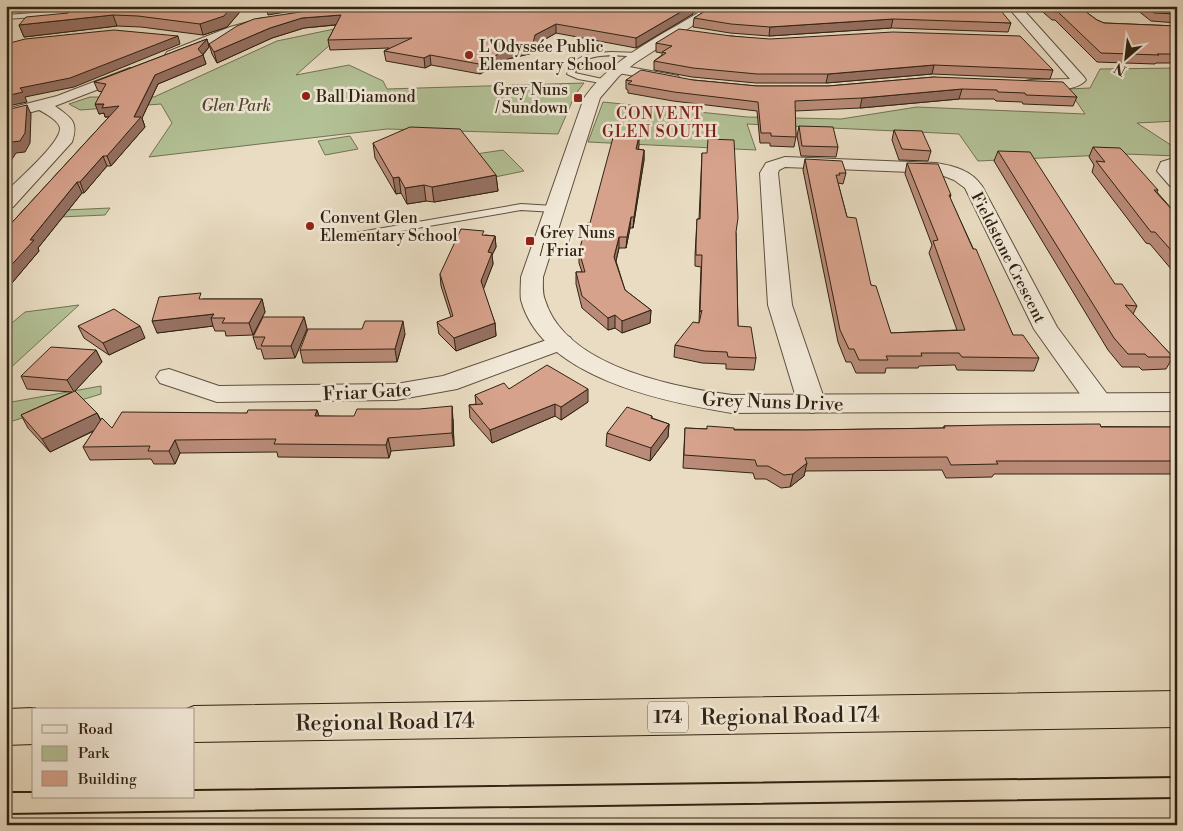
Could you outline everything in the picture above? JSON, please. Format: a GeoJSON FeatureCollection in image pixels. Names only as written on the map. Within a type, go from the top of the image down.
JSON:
{"type":"FeatureCollection","features":[{"type":"Feature","properties":{"kind":"highway","name":"Regional Road 174"},"geometry":{"type":"LineString","coordinates":[[195,724],[1165,708]]}},
{"type":"Feature","properties":{"kind":"highway"},"geometry":{"type":"LineString","coordinates":[[6,727],[32,726]]}},
{"type":"Feature","properties":{"kind":"street"},"geometry":{"type":"LineString","coordinates":[[680,6],[714,8]]}},
{"type":"Feature","properties":{"kind":"street"},"geometry":{"type":"LineString","coordinates":[[1011,83],[1059,85],[1078,82],[1078,77],[1013,6]]}},
{"type":"Feature","properties":{"kind":"street","name":"Grey Nuns Drive"},"geometry":{"type":"LineString","coordinates":[[714,8],[640,55],[611,76],[597,89],[586,115],[532,277],[534,300],[547,327],[561,342],[601,369],[624,379],[671,394],[732,404],[1177,402]]}},
{"type":"Feature","properties":{"kind":"street"},"geometry":{"type":"LineString","coordinates":[[159,60],[234,30],[276,19]]}},
{"type":"Feature","properties":{"kind":"street"},"geometry":{"type":"LineString","coordinates":[[678,31],[693,33]]}},
{"type":"Feature","properties":{"kind":"street"},"geometry":{"type":"LineString","coordinates":[[180,38],[204,42]]}},
{"type":"Feature","properties":{"kind":"street"},"geometry":{"type":"LineString","coordinates":[[1026,38],[1042,38]]}},
{"type":"Feature","properties":{"kind":"street"},"geometry":{"type":"LineString","coordinates":[[6,114],[62,99],[141,67]]}},
{"type":"Feature","properties":{"kind":"street"},"geometry":{"type":"LineString","coordinates":[[611,76],[692,82]]}},
{"type":"Feature","properties":{"kind":"street"},"geometry":{"type":"LineString","coordinates":[[6,203],[64,142],[68,129],[62,118],[42,105]]}},
{"type":"Feature","properties":{"kind":"street","name":"Fieldstone Crescent"},"geometry":{"type":"LineString","coordinates":[[812,404],[780,305],[769,173],[770,169],[775,165],[785,162],[936,168],[950,171],[966,178],[973,186],[1046,329],[1100,402]]}},
{"type":"Feature","properties":{"kind":"street"},"geometry":{"type":"LineString","coordinates":[[1177,162],[1167,166],[1166,170],[1177,182]]}},
{"type":"Feature","properties":{"kind":"street"},"geometry":{"type":"LineString","coordinates":[[9,173],[37,171]]}},
{"type":"Feature","properties":{"kind":"street","name":"Friar Gate"},"geometry":{"type":"LineString","coordinates":[[169,377],[217,394],[396,392],[448,383],[561,342]]}},
{"type":"Feature","properties":{"kind":"lane"},"geometry":{"type":"LineString","coordinates":[[6,17],[64,13],[75,6]]}},
{"type":"Feature","properties":{"kind":"lane"},"geometry":{"type":"LineString","coordinates":[[611,76],[578,78],[571,74],[571,71],[578,61],[590,55],[619,53],[640,55]]}},
{"type":"Feature","properties":{"kind":"lane"},"geometry":{"type":"LineString","coordinates":[[354,236],[521,208],[554,209]]}},
{"type":"Feature","properties":{"kind":"green space","name":"Glen Park"},"geometry":{"type":"Polygon","coordinates":[[[366,13],[296,75],[349,65],[383,81],[387,89],[584,83],[575,95],[558,134],[387,129],[149,157],[172,123],[161,104],[80,110],[69,104],[90,97],[154,97],[277,41],[339,28],[366,13]]]}},
{"type":"Feature","properties":{"kind":"green space"},"geometry":{"type":"Polygon","coordinates":[[[1177,68],[1177,121],[1137,123],[1177,149],[1177,156],[1125,154],[978,161],[959,134],[747,124],[756,150],[588,142],[603,102],[747,117],[841,119],[917,107],[1085,114],[1068,89],[1090,88],[1100,69],[1177,68]]]}},
{"type":"Feature","properties":{"kind":"green space"},"geometry":{"type":"Polygon","coordinates":[[[350,136],[358,149],[325,155],[318,141],[350,136]]]}},
{"type":"Feature","properties":{"kind":"green space"},"geometry":{"type":"Polygon","coordinates":[[[503,150],[524,171],[495,177],[476,154],[503,150]]]}},
{"type":"Feature","properties":{"kind":"green space"},"geometry":{"type":"Polygon","coordinates":[[[110,208],[105,215],[15,219],[22,212],[110,208]]]}},
{"type":"Feature","properties":{"kind":"green space"},"geometry":{"type":"Polygon","coordinates":[[[79,305],[6,372],[6,328],[25,312],[79,305]]]}},
{"type":"Feature","properties":{"kind":"green space"},"geometry":{"type":"Polygon","coordinates":[[[101,386],[101,394],[6,423],[6,403],[101,386]]]}},
{"type":"Feature","properties":{"kind":"building"},"geometry":{"type":"Polygon","coordinates":[[[77,6],[232,6],[224,16],[200,24],[138,16],[113,15],[19,25],[26,17],[68,13],[77,6]]]}},
{"type":"Feature","properties":{"kind":"building"},"geometry":{"type":"Polygon","coordinates":[[[388,6],[691,6],[636,38],[556,24],[535,35],[533,43],[508,49],[479,64],[430,55],[424,58],[384,51],[412,38],[328,40],[341,15],[302,18],[270,28],[214,52],[209,44],[237,26],[254,19],[320,9],[388,6]]]}},
{"type":"Feature","properties":{"kind":"building"},"geometry":{"type":"Polygon","coordinates":[[[713,6],[997,6],[1011,23],[893,19],[770,27],[731,24],[694,18],[713,6]]]}},
{"type":"Feature","properties":{"kind":"building"},"geometry":{"type":"Polygon","coordinates":[[[1047,6],[1078,6],[1104,23],[1177,26],[1177,54],[1101,53],[1058,12],[1054,12],[1047,6]]]}},
{"type":"Feature","properties":{"kind":"building"},"geometry":{"type":"Polygon","coordinates":[[[1145,6],[1177,6],[1177,14],[1154,13],[1145,6]]]}},
{"type":"Feature","properties":{"kind":"building"},"geometry":{"type":"Polygon","coordinates":[[[679,29],[770,39],[893,32],[1020,36],[1053,70],[934,65],[828,74],[757,74],[693,68],[654,61],[666,53],[662,52],[672,46],[656,43],[679,29]]]}},
{"type":"Feature","properties":{"kind":"building"},"geometry":{"type":"Polygon","coordinates":[[[114,30],[178,36],[70,78],[20,88],[23,92],[6,96],[6,48],[10,43],[25,39],[114,30]]]}},
{"type":"Feature","properties":{"kind":"building"},"geometry":{"type":"Polygon","coordinates":[[[207,39],[198,49],[203,55],[155,75],[134,117],[141,117],[107,156],[103,156],[80,182],[77,182],[30,240],[34,240],[6,271],[6,229],[119,106],[102,108],[104,104],[95,104],[106,84],[94,82],[207,39]]]}},
{"type":"Feature","properties":{"kind":"building"},"geometry":{"type":"Polygon","coordinates":[[[641,70],[693,80],[757,86],[828,86],[934,77],[1063,82],[1077,97],[1026,95],[1025,93],[998,92],[997,90],[962,89],[862,98],[795,101],[796,137],[771,136],[771,133],[761,133],[758,102],[674,92],[628,84],[632,81],[626,80],[641,70]]]}},
{"type":"Feature","properties":{"kind":"building"},"geometry":{"type":"Polygon","coordinates":[[[27,105],[25,133],[20,141],[12,142],[6,152],[6,110],[27,105]]]}},
{"type":"Feature","properties":{"kind":"building"},"geometry":{"type":"Polygon","coordinates":[[[799,126],[833,127],[838,147],[802,146],[799,126]]]}},
{"type":"Feature","properties":{"kind":"building"},"geometry":{"type":"Polygon","coordinates":[[[410,127],[460,129],[496,175],[432,187],[424,185],[405,188],[399,177],[393,178],[373,143],[410,127]]]}},
{"type":"Feature","properties":{"kind":"building"},"geometry":{"type":"Polygon","coordinates":[[[894,130],[922,131],[931,151],[902,149],[894,130]]]}},
{"type":"Feature","properties":{"kind":"building"},"geometry":{"type":"Polygon","coordinates":[[[614,134],[639,136],[636,149],[644,150],[634,217],[631,217],[627,237],[619,237],[614,257],[625,290],[651,310],[622,321],[615,315],[608,318],[582,296],[576,272],[585,272],[579,251],[587,223],[590,223],[614,134]]]}},
{"type":"Feature","properties":{"kind":"building"},"geometry":{"type":"Polygon","coordinates":[[[708,139],[734,140],[738,218],[736,232],[738,326],[751,327],[756,358],[728,357],[727,352],[704,351],[675,345],[693,322],[699,323],[702,310],[700,312],[702,255],[696,255],[696,245],[697,219],[700,219],[702,153],[707,153],[708,139]]]}},
{"type":"Feature","properties":{"kind":"building"},"geometry":{"type":"Polygon","coordinates":[[[1093,147],[1120,148],[1158,190],[1154,190],[1177,215],[1177,257],[1155,232],[1151,232],[1096,161],[1105,162],[1093,147]]]}},
{"type":"Feature","properties":{"kind":"building"},"geometry":{"type":"Polygon","coordinates":[[[998,151],[1030,152],[1115,284],[1122,284],[1137,306],[1125,305],[1173,357],[1148,357],[1145,354],[1128,354],[1114,338],[998,151]]]}},
{"type":"Feature","properties":{"kind":"building"},"geometry":{"type":"Polygon","coordinates":[[[805,159],[842,161],[846,173],[836,175],[847,217],[856,218],[871,285],[876,286],[891,333],[965,330],[933,241],[938,240],[907,163],[938,164],[951,195],[949,195],[973,249],[976,249],[1013,335],[1023,335],[1039,358],[962,357],[959,353],[921,353],[922,356],[886,356],[888,360],[859,360],[854,349],[849,349],[840,330],[805,159]]]}},
{"type":"Feature","properties":{"kind":"building"},"geometry":{"type":"Polygon","coordinates":[[[461,229],[484,231],[482,235],[495,236],[488,252],[492,253],[481,281],[495,323],[454,338],[437,322],[453,316],[440,274],[461,229]]]}},
{"type":"Feature","properties":{"kind":"building"},"geometry":{"type":"Polygon","coordinates":[[[201,293],[199,299],[262,299],[249,323],[222,323],[225,318],[211,318],[214,314],[152,321],[159,297],[201,293]]]}},
{"type":"Feature","properties":{"kind":"building"},"geometry":{"type":"Polygon","coordinates":[[[114,309],[140,326],[103,343],[78,326],[114,309]]]}},
{"type":"Feature","properties":{"kind":"building"},"geometry":{"type":"Polygon","coordinates":[[[263,317],[304,317],[291,346],[261,346],[265,337],[253,337],[263,317]]]}},
{"type":"Feature","properties":{"kind":"building"},"geometry":{"type":"Polygon","coordinates":[[[365,321],[403,321],[395,349],[300,350],[308,329],[362,329],[365,321]]]}},
{"type":"Feature","properties":{"kind":"building"},"geometry":{"type":"Polygon","coordinates":[[[51,347],[96,350],[67,380],[21,376],[51,347]]]}},
{"type":"Feature","properties":{"kind":"building"},"geometry":{"type":"Polygon","coordinates":[[[547,365],[588,389],[561,407],[555,404],[490,430],[469,405],[483,404],[475,395],[504,383],[509,389],[547,365]]]}},
{"type":"Feature","properties":{"kind":"building"},"geometry":{"type":"Polygon","coordinates":[[[75,391],[97,413],[42,439],[21,415],[75,391]]]}},
{"type":"Feature","properties":{"kind":"building"},"geometry":{"type":"Polygon","coordinates":[[[452,406],[452,433],[388,438],[386,445],[274,444],[276,439],[175,440],[169,451],[148,451],[150,446],[83,447],[102,418],[112,428],[122,412],[247,413],[248,410],[317,410],[315,416],[354,416],[357,409],[419,409],[452,406]]]}},
{"type":"Feature","properties":{"kind":"building"},"geometry":{"type":"Polygon","coordinates":[[[627,407],[669,424],[651,448],[607,433],[627,407]]]}},
{"type":"Feature","properties":{"kind":"building"},"geometry":{"type":"Polygon","coordinates":[[[1100,424],[1101,427],[1177,427],[1177,461],[996,461],[998,464],[951,465],[947,457],[805,458],[807,463],[793,474],[784,475],[768,466],[757,466],[755,460],[684,455],[685,428],[707,429],[707,426],[734,428],[734,430],[806,430],[1100,424]]]}},
{"type":"Feature","properties":{"kind":"tram line"},"geometry":{"type":"LineString","coordinates":[[195,790],[1177,777]]}},
{"type":"Feature","properties":{"kind":"tram line"},"geometry":{"type":"LineString","coordinates":[[6,792],[32,792]]}},
{"type":"Feature","properties":{"kind":"tram line"},"geometry":{"type":"LineString","coordinates":[[6,814],[1177,798]]}},
{"type":"Feature","properties":{"kind":"place","name":"L'Odyssée Public Elementary School"},"geometry":{"type":"Point","coordinates":[469,55]}},
{"type":"Feature","properties":{"kind":"place","name":"Ball Diamond"},"geometry":{"type":"Point","coordinates":[306,96]}},
{"type":"Feature","properties":{"kind":"place","name":"Grey Nuns / Sundown"},"geometry":{"type":"Point","coordinates":[578,98]}},
{"type":"Feature","properties":{"kind":"place","name":"Convent Glen Elementary School"},"geometry":{"type":"Point","coordinates":[310,226]}},
{"type":"Feature","properties":{"kind":"place","name":"Grey Nuns / Friar"},"geometry":{"type":"Point","coordinates":[530,241]}},
{"type":"Feature","properties":{"kind":"district","name":"CONVENT GLEN SOUTH"},"geometry":{"type":"Point","coordinates":[660,122]}}]}
